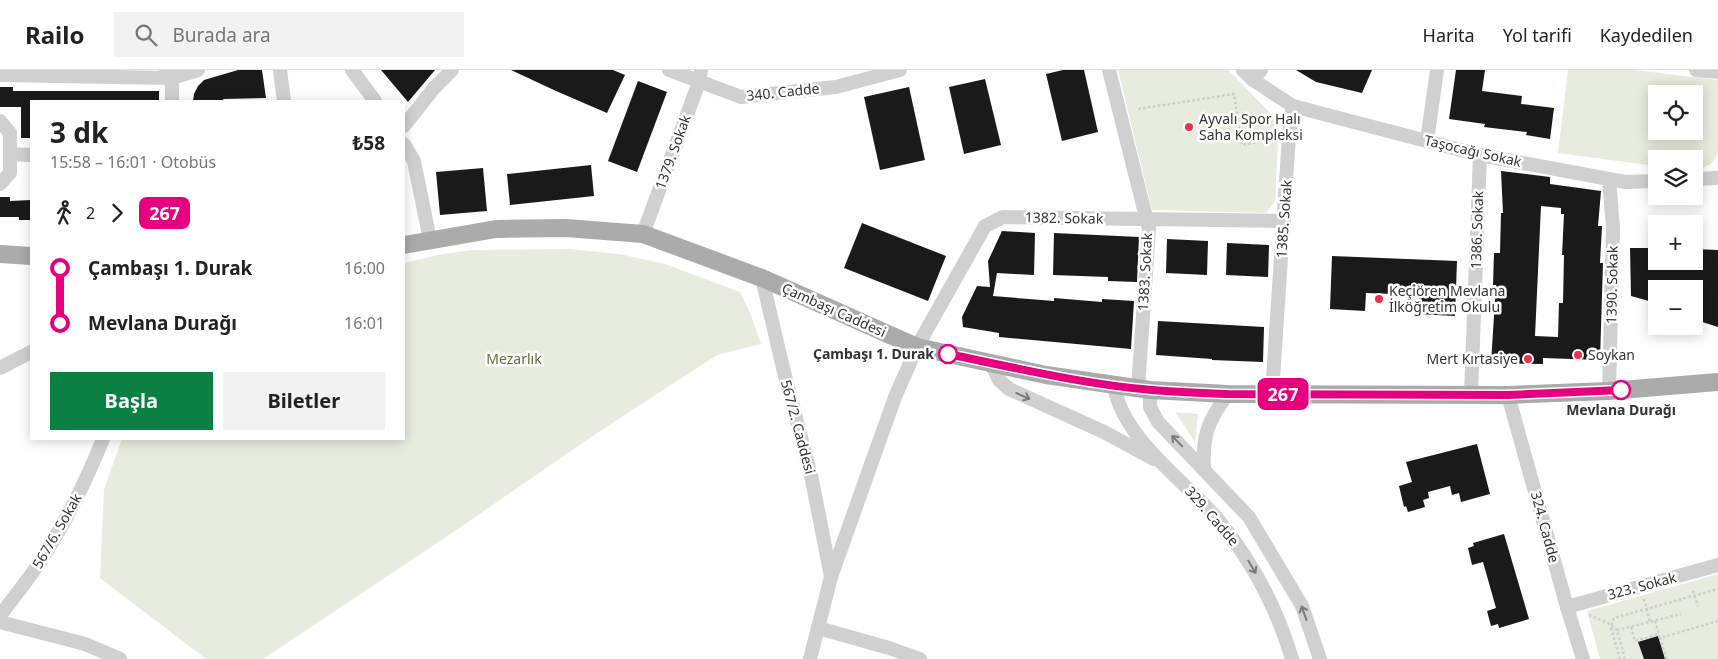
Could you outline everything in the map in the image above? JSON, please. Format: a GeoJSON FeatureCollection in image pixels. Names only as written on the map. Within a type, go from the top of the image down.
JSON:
{"type":"FeatureCollection","features":[{"type":"Feature","properties":{"kind":"main road","name":"Çambaşı Caddesi"},"geometry":{"type":"LineString","coordinates":[[405,245],[504,229],[566,228],[643,234],[762,278],[917,347],[1046,375],[1144,389],[1228,394],[1508,395],[1610,391],[1718,382]]}},
{"type":"Feature","properties":{"kind":"main road"},"geometry":{"type":"LineString","coordinates":[[0,254],[30,256]]}},
{"type":"Feature","properties":{"kind":"street"},"geometry":{"type":"LineString","coordinates":[[0,75],[44,72],[168,74],[198,70]]}},
{"type":"Feature","properties":{"kind":"street"},"geometry":{"type":"LineString","coordinates":[[280,70],[284,100]]}},
{"type":"Feature","properties":{"kind":"street"},"geometry":{"type":"LineString","coordinates":[[352,70],[374,100]]}},
{"type":"Feature","properties":{"kind":"street"},"geometry":{"type":"LineString","coordinates":[[405,125],[434,88],[452,70]]}},
{"type":"Feature","properties":{"kind":"street","name":"340. Cadde"},"geometry":{"type":"LineString","coordinates":[[669,70],[700,76],[741,97],[836,87],[900,70]]}},
{"type":"Feature","properties":{"kind":"street","name":"1383. Sokak"},"geometry":{"type":"LineString","coordinates":[[1109,70],[1149,229],[1144,389]]}},
{"type":"Feature","properties":{"kind":"street"},"geometry":{"type":"LineString","coordinates":[[1427,141],[1437,70]]}},
{"type":"Feature","properties":{"kind":"street"},"geometry":{"type":"LineString","coordinates":[[1696,70],[1718,72]]}},
{"type":"Feature","properties":{"kind":"street"},"geometry":{"type":"LineString","coordinates":[[1253,73],[1293,106]]}},
{"type":"Feature","properties":{"kind":"street"},"geometry":{"type":"LineString","coordinates":[[168,74],[172,100]]}},
{"type":"Feature","properties":{"kind":"street","name":"1379. Sokak"},"geometry":{"type":"LineString","coordinates":[[643,234],[700,76]]}},
{"type":"Feature","properties":{"kind":"street","name":"Taşocağı Sokak"},"geometry":{"type":"LineString","coordinates":[[1293,106],[1480,155],[1625,182],[1648,181]]}},
{"type":"Feature","properties":{"kind":"street","name":"1385. Sokak"},"geometry":{"type":"LineString","coordinates":[[1272,394],[1289,136],[1293,106]]}},
{"type":"Feature","properties":{"kind":"street"},"geometry":{"type":"LineString","coordinates":[[0,121],[10,133],[10,173],[0,184]]}},
{"type":"Feature","properties":{"kind":"street"},"geometry":{"type":"LineString","coordinates":[[405,146],[414,161],[430,240]]}},
{"type":"Feature","properties":{"kind":"street"},"geometry":{"type":"LineString","coordinates":[[10,154],[30,155]]}},
{"type":"Feature","properties":{"kind":"street","name":"1386. Sokak"},"geometry":{"type":"LineString","coordinates":[[1471,394],[1480,155]]}},
{"type":"Feature","properties":{"kind":"street"},"geometry":{"type":"LineString","coordinates":[[1703,179],[1718,178]]}},
{"type":"Feature","properties":{"kind":"street","name":"1390. Sokak"},"geometry":{"type":"LineString","coordinates":[[1609,179],[1613,228],[1610,391]]}},
{"type":"Feature","properties":{"kind":"street","name":"1382. Sokak"},"geometry":{"type":"LineString","coordinates":[[810,659],[830,577],[895,397],[917,347],[985,226],[1003,217],[1284,221]]}},
{"type":"Feature","properties":{"kind":"street","name":"567/2. Caddesi"},"geometry":{"type":"LineString","coordinates":[[762,278],[812,480],[830,577]]}},
{"type":"Feature","properties":{"kind":"street"},"geometry":{"type":"LineString","coordinates":[[0,368],[30,353]]}},
{"type":"Feature","properties":{"kind":"street"},"geometry":{"type":"LineString","coordinates":[[991,363],[999,380],[1009,389],[1119,439],[1164,464]]}},
{"type":"Feature","properties":{"kind":"street","name":"329. Cadde"},"geometry":{"type":"LineString","coordinates":[[1114,385],[1116,396],[1126,418],[1140,437],[1218,520],[1249,562],[1273,604],[1286,636],[1292,659]]}},
{"type":"Feature","properties":{"kind":"street","name":"329. Cadde"},"geometry":{"type":"LineString","coordinates":[[1144,389],[1155,417],[1249,517],[1302,606],[1320,659]]}},
{"type":"Feature","properties":{"kind":"street","name":"329. Cadde"},"geometry":{"type":"LineString","coordinates":[[1204,469],[1203,450],[1207,429],[1215,412],[1228,394]]}},
{"type":"Feature","properties":{"kind":"street","name":"324. Cadde"},"geometry":{"type":"LineString","coordinates":[[1508,395],[1566,607],[1583,659]]}},
{"type":"Feature","properties":{"kind":"street","name":"567/6. Sokak"},"geometry":{"type":"LineString","coordinates":[[0,616],[54,541],[88,475],[103,440]]}},
{"type":"Feature","properties":{"kind":"street","name":"323. Sokak"},"geometry":{"type":"LineString","coordinates":[[1566,607],[1718,565]]}},
{"type":"Feature","properties":{"kind":"street"},"geometry":{"type":"LineString","coordinates":[[0,622],[85,644],[120,659]]}},
{"type":"Feature","properties":{"kind":"street"},"geometry":{"type":"LineString","coordinates":[[818,628],[889,648],[920,659]]}},
{"type":"Feature","properties":{"kind":"path"},"geometry":{"type":"LineString","coordinates":[[1138,109],[1234,94],[1242,144],[1289,136]]}},
{"type":"Feature","properties":{"kind":"path"},"geometry":{"type":"LineString","coordinates":[[1620,659],[1611,625],[1616,617],[1718,589]]}},
{"type":"Feature","properties":{"kind":"path"},"geometry":{"type":"LineString","coordinates":[[1694,591],[1698,606]]}},
{"type":"Feature","properties":{"kind":"path"},"geometry":{"type":"LineString","coordinates":[[1644,595],[1650,622]]}},
{"type":"Feature","properties":{"kind":"path"},"geometry":{"type":"LineString","coordinates":[[1588,614],[1617,630],[1626,659]]}},
{"type":"Feature","properties":{"kind":"path"},"geometry":{"type":"LineString","coordinates":[[1617,630],[1681,614]]}},
{"type":"Feature","properties":{"kind":"path"},"geometry":{"type":"LineString","coordinates":[[1655,621],[1667,659]]}},
{"type":"Feature","properties":{"kind":"path"},"geometry":{"type":"LineString","coordinates":[[1660,638],[1718,621]]}},
{"type":"Feature","properties":{"kind":"path"},"geometry":{"type":"LineString","coordinates":[[1631,627],[1635,640],[1659,634]]}},
{"type":"Feature","properties":{"kind":"green space"},"geometry":{"type":"Polygon","coordinates":[[[1118,70],[1228,70],[1279,122],[1275,201],[1266,213],[1152,210],[1118,70]]]}},
{"type":"Feature","properties":{"kind":"green space"},"geometry":{"type":"Polygon","coordinates":[[[1568,70],[1635,70],[1718,80],[1718,152],[1715,160],[1703,168],[1703,150],[1648,150],[1648,165],[1558,153],[1568,70]]]}},
{"type":"Feature","properties":{"kind":"green space","name":"Mezarlık"},"geometry":{"type":"Polygon","coordinates":[[[569,249],[619,254],[665,264],[740,292],[761,344],[717,355],[600,431],[449,535],[263,659],[206,659],[100,578],[104,489],[122,440],[405,440],[405,263],[472,250],[569,249]]]}},
{"type":"Feature","properties":{"kind":"green space"},"geometry":{"type":"Polygon","coordinates":[[[1175,412],[1198,414],[1195,442],[1175,412]]]}},
{"type":"Feature","properties":{"kind":"green space"},"geometry":{"type":"Polygon","coordinates":[[[1718,574],[1718,659],[1600,659],[1587,611],[1718,574]]]}},
{"type":"Feature","properties":{"kind":"building"},"geometry":{"type":"Polygon","coordinates":[[[238,70],[262,70],[266,98],[193,100],[198,86],[204,80],[238,70]]]}},
{"type":"Feature","properties":{"kind":"building"},"geometry":{"type":"Polygon","coordinates":[[[381,70],[435,70],[408,102],[381,70]]]}},
{"type":"Feature","properties":{"kind":"building"},"geometry":{"type":"Polygon","coordinates":[[[511,70],[613,70],[625,75],[607,113],[511,70]]]}},
{"type":"Feature","properties":{"kind":"building"},"geometry":{"type":"Polygon","coordinates":[[[1063,70],[1084,70],[1098,132],[1062,141],[1046,74],[1063,70]]]}},
{"type":"Feature","properties":{"kind":"building"},"geometry":{"type":"Polygon","coordinates":[[[1296,70],[1372,70],[1362,93],[1316,82],[1296,70]]]}},
{"type":"Feature","properties":{"kind":"building"},"geometry":{"type":"Polygon","coordinates":[[[1456,70],[1485,70],[1482,91],[1522,96],[1521,104],[1554,108],[1550,139],[1526,135],[1527,132],[1484,127],[1485,124],[1449,119],[1456,70]]]}},
{"type":"Feature","properties":{"kind":"building"},"geometry":{"type":"Polygon","coordinates":[[[985,79],[1001,145],[964,154],[949,87],[985,79]]]}},
{"type":"Feature","properties":{"kind":"building"},"geometry":{"type":"Polygon","coordinates":[[[638,81],[667,92],[637,172],[608,161],[638,81]]]}},
{"type":"Feature","properties":{"kind":"building"},"geometry":{"type":"Polygon","coordinates":[[[0,87],[13,87],[13,91],[159,91],[159,100],[30,100],[30,138],[21,138],[21,107],[0,107],[0,87]]]}},
{"type":"Feature","properties":{"kind":"building"},"geometry":{"type":"Polygon","coordinates":[[[909,87],[925,160],[880,170],[864,97],[909,87]]]}},
{"type":"Feature","properties":{"kind":"building"},"geometry":{"type":"Polygon","coordinates":[[[591,165],[594,196],[510,205],[507,174],[591,165]]]}},
{"type":"Feature","properties":{"kind":"building"},"geometry":{"type":"Polygon","coordinates":[[[483,168],[487,211],[440,215],[436,172],[483,168]]]}},
{"type":"Feature","properties":{"kind":"building"},"geometry":{"type":"Polygon","coordinates":[[[1501,171],[1550,177],[1550,184],[1601,191],[1598,226],[1602,226],[1600,263],[1603,263],[1600,360],[1543,358],[1543,364],[1491,363],[1496,285],[1493,285],[1494,253],[1500,253],[1501,213],[1503,213],[1501,171]],[[1541,206],[1535,336],[1558,337],[1559,303],[1563,303],[1564,255],[1562,255],[1564,214],[1561,214],[1561,208],[1541,206]]]}},
{"type":"Feature","properties":{"kind":"building"},"geometry":{"type":"Polygon","coordinates":[[[0,197],[10,197],[10,201],[30,200],[30,220],[19,220],[19,217],[0,217],[0,197]]]}},
{"type":"Feature","properties":{"kind":"building"},"geometry":{"type":"Polygon","coordinates":[[[862,223],[946,256],[928,301],[844,268],[862,223]]]}},
{"type":"Feature","properties":{"kind":"building"},"geometry":{"type":"Polygon","coordinates":[[[1002,231],[1035,233],[1034,275],[997,273],[993,296],[1054,301],[1054,298],[1102,302],[1102,299],[1134,301],[1131,349],[999,337],[999,333],[963,327],[962,317],[977,286],[990,287],[988,261],[1002,231]]]}},
{"type":"Feature","properties":{"kind":"building"},"geometry":{"type":"Polygon","coordinates":[[[1054,233],[1139,237],[1137,282],[1108,281],[1108,277],[1053,275],[1054,233]]]}},
{"type":"Feature","properties":{"kind":"building"},"geometry":{"type":"Polygon","coordinates":[[[1167,239],[1208,241],[1207,275],[1166,273],[1167,239]]]}},
{"type":"Feature","properties":{"kind":"building"},"geometry":{"type":"Polygon","coordinates":[[[1227,243],[1269,245],[1268,277],[1226,275],[1227,243]]]}},
{"type":"Feature","properties":{"kind":"building"},"geometry":{"type":"Polygon","coordinates":[[[1630,248],[1648,248],[1648,270],[1703,270],[1703,249],[1718,250],[1718,327],[1703,322],[1703,280],[1648,280],[1648,301],[1631,296],[1630,248]]]}},
{"type":"Feature","properties":{"kind":"building"},"geometry":{"type":"Polygon","coordinates":[[[1332,256],[1457,261],[1455,316],[1418,314],[1419,295],[1366,293],[1365,311],[1330,309],[1332,256]]]}},
{"type":"Feature","properties":{"kind":"building"},"geometry":{"type":"Polygon","coordinates":[[[1158,321],[1264,327],[1263,362],[1156,355],[1158,321]]]}},
{"type":"Feature","properties":{"kind":"building"},"geometry":{"type":"Polygon","coordinates":[[[1477,444],[1490,494],[1461,502],[1459,493],[1452,495],[1450,486],[1428,492],[1429,498],[1423,500],[1425,507],[1408,512],[1406,506],[1404,507],[1399,486],[1412,482],[1406,462],[1477,444]]]}},
{"type":"Feature","properties":{"kind":"building"},"geometry":{"type":"Polygon","coordinates":[[[1504,534],[1529,619],[1499,628],[1498,624],[1491,626],[1487,611],[1496,608],[1483,562],[1472,565],[1468,548],[1474,546],[1473,543],[1504,534]]]}},
{"type":"Feature","properties":{"kind":"building"},"geometry":{"type":"Polygon","coordinates":[[[1658,636],[1665,659],[1644,659],[1638,642],[1658,636]]]}},
{"type":"Feature","properties":{"kind":"bus line","name":"267"},"geometry":{"type":"LineString","coordinates":[[948,354],[1046,375],[1150,390],[1182,392],[1228,394],[1508,395],[1621,390]]}},
{"type":"Feature","properties":{"kind":"place","name":"Ayvalı Spor Halı Saha Kompleksi"},"geometry":{"type":"Point","coordinates":[1189,127]}},
{"type":"Feature","properties":{"kind":"place","name":"Keçiören Mevlana İlköğretim Okulu"},"geometry":{"type":"Point","coordinates":[1379,299]}},
{"type":"Feature","properties":{"kind":"place","name":"Çambaşı 1. Durak"},"geometry":{"type":"Point","coordinates":[948,354]}},
{"type":"Feature","properties":{"kind":"place","name":"Soykan"},"geometry":{"type":"Point","coordinates":[1578,355]}},
{"type":"Feature","properties":{"kind":"place","name":"Mert Kırtasiye"},"geometry":{"type":"Point","coordinates":[1528,359]}},
{"type":"Feature","properties":{"kind":"place","name":"Mevlana Durağı"},"geometry":{"type":"Point","coordinates":[1621,390]}}]}
